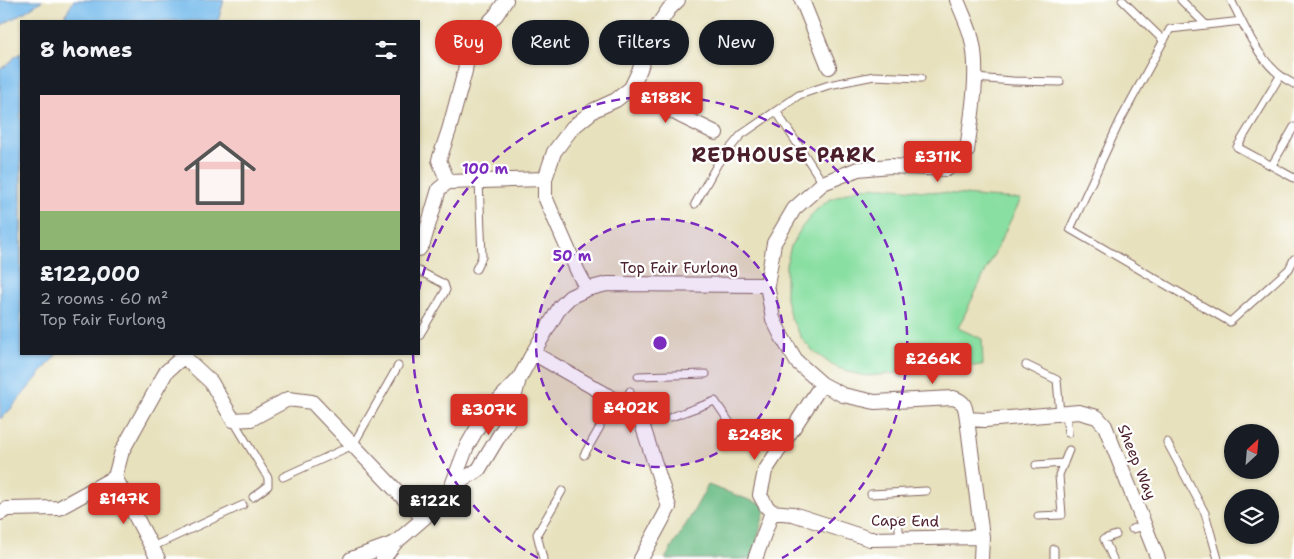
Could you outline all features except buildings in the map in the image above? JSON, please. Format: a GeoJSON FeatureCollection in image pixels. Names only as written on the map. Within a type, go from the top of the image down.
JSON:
{"type":"FeatureCollection","features":[{"type":"Feature","properties":{"kind":"street"},"geometry":{"type":"LineString","coordinates":[[420,247],[444,185],[439,160],[450,130],[465,71],[469,44],[496,15],[506,0]]}},
{"type":"Feature","properties":{"kind":"street"},"geometry":{"type":"LineString","coordinates":[[587,289],[545,196],[545,179],[554,152],[572,128],[594,110],[616,100],[631,88],[650,37],[669,8],[678,0]]}},
{"type":"Feature","properties":{"kind":"street"},"geometry":{"type":"LineString","coordinates":[[802,0],[830,67]]}},
{"type":"Feature","properties":{"kind":"street"},"geometry":{"type":"LineString","coordinates":[[958,0],[972,38],[975,60],[973,103],[967,151],[947,169],[890,166],[858,169],[823,183],[794,208],[774,243],[767,285],[773,319],[782,337],[797,362],[822,384],[843,395],[875,402],[953,398],[963,403],[967,420],[982,537],[981,559]]}},
{"type":"Feature","properties":{"kind":"street"},"geometry":{"type":"LineString","coordinates":[[631,88],[716,133]]}},
{"type":"Feature","properties":{"kind":"street"},"geometry":{"type":"LineString","coordinates":[[444,185],[479,181],[545,179]]}},
{"type":"Feature","properties":{"kind":"street","name":"Top Fair Furlong"},"geometry":{"type":"LineString","coordinates":[[383,559],[395,543],[424,518],[451,488],[479,469],[508,421],[519,379],[560,307],[570,297],[587,289],[607,284],[767,285]]}},
{"type":"Feature","properties":{"kind":"street"},"geometry":{"type":"LineString","coordinates":[[533,354],[635,411],[642,424],[669,507],[641,559]]}},
{"type":"Feature","properties":{"kind":"street"},"geometry":{"type":"LineString","coordinates":[[155,553],[115,477],[122,451],[166,372],[185,356],[211,382],[233,420],[251,419],[288,399],[312,402],[424,518]]}},
{"type":"Feature","properties":{"kind":"street","name":"Top Fair Furlong"},"geometry":{"type":"LineString","coordinates":[[451,488],[467,446],[486,413],[519,379]]}},
{"type":"Feature","properties":{"kind":"street"},"geometry":{"type":"LineString","coordinates":[[755,559],[772,512],[760,495],[765,472],[822,384]]}},
{"type":"Feature","properties":{"kind":"street","name":"Sheep Way"},"geometry":{"type":"LineString","coordinates":[[967,420],[1078,412],[1097,417],[1105,426],[1138,528],[1158,559]]}},
{"type":"Feature","properties":{"kind":"street"},"geometry":{"type":"LineString","coordinates":[[0,513],[7,510],[59,508],[115,477]]}},
{"type":"Feature","properties":{"kind":"street","name":"Cape End"},"geometry":{"type":"LineString","coordinates":[[772,512],[793,514],[870,539],[875,543],[900,538],[982,537]]}},
{"type":"Feature","properties":{"kind":"street","name":"Top Fair Furlong"},"geometry":{"type":"LineString","coordinates":[[351,559],[395,543]]}},
{"type":"Feature","properties":{"kind":"lane"},"geometry":{"type":"LineString","coordinates":[[1122,0],[1164,41]]}},
{"type":"Feature","properties":{"kind":"lane"},"geometry":{"type":"LineString","coordinates":[[1181,0],[1206,25]]}},
{"type":"Feature","properties":{"kind":"lane"},"geometry":{"type":"LineString","coordinates":[[1231,0],[1253,42],[1280,76],[1294,84]]}},
{"type":"Feature","properties":{"kind":"lane"},"geometry":{"type":"LineString","coordinates":[[1242,21],[1170,29],[1120,121],[1070,229],[1230,322],[1289,270],[1294,259]]}},
{"type":"Feature","properties":{"kind":"lane"},"geometry":{"type":"LineString","coordinates":[[695,204],[718,163],[741,135],[798,95],[829,85],[874,76],[920,78]]}},
{"type":"Feature","properties":{"kind":"lane"},"geometry":{"type":"LineString","coordinates":[[1280,76],[1237,147],[1294,178]]}},
{"type":"Feature","properties":{"kind":"lane"},"geometry":{"type":"LineString","coordinates":[[974,78],[1060,82]]}},
{"type":"Feature","properties":{"kind":"lane"},"geometry":{"type":"LineString","coordinates":[[776,111],[823,183]]}},
{"type":"Feature","properties":{"kind":"lane"},"geometry":{"type":"LineString","coordinates":[[1272,165],[1294,126]]}},
{"type":"Feature","properties":{"kind":"lane"},"geometry":{"type":"LineString","coordinates":[[476,269],[482,257],[479,181]]}},
{"type":"Feature","properties":{"kind":"lane"},"geometry":{"type":"LineString","coordinates":[[420,272],[444,284],[446,290],[420,334]]}},
{"type":"Feature","properties":{"kind":"lane"},"geometry":{"type":"LineString","coordinates":[[1026,365],[1057,380],[1068,433]]}},
{"type":"Feature","properties":{"kind":"lane"},"geometry":{"type":"LineString","coordinates":[[283,477],[353,445],[398,366]]}},
{"type":"Feature","properties":{"kind":"lane"},"geometry":{"type":"LineString","coordinates":[[638,376],[706,374]]}},
{"type":"Feature","properties":{"kind":"lane"},"geometry":{"type":"LineString","coordinates":[[608,413],[630,391]]}},
{"type":"Feature","properties":{"kind":"lane"},"geometry":{"type":"LineString","coordinates":[[671,417],[715,401],[743,442]]}},
{"type":"Feature","properties":{"kind":"lane"},"geometry":{"type":"LineString","coordinates":[[233,420],[268,478],[268,486],[253,497]]}},
{"type":"Feature","properties":{"kind":"lane"},"geometry":{"type":"LineString","coordinates":[[642,424],[656,420]]}},
{"type":"Feature","properties":{"kind":"lane"},"geometry":{"type":"LineString","coordinates":[[584,455],[600,427]]}},
{"type":"Feature","properties":{"kind":"lane"},"geometry":{"type":"LineString","coordinates":[[1166,442],[1204,513],[1218,559]]}},
{"type":"Feature","properties":{"kind":"lane"},"geometry":{"type":"LineString","coordinates":[[1038,516],[1062,515],[1059,475],[1069,450]]}},
{"type":"Feature","properties":{"kind":"lane"},"geometry":{"type":"LineString","coordinates":[[1036,465],[1064,463]]}},
{"type":"Feature","properties":{"kind":"lane"},"geometry":{"type":"LineString","coordinates":[[543,559],[537,534],[562,491]]}},
{"type":"Feature","properties":{"kind":"lane"},"geometry":{"type":"LineString","coordinates":[[871,494],[926,491]]}},
{"type":"Feature","properties":{"kind":"lane"},"geometry":{"type":"LineString","coordinates":[[897,494],[897,503]]}},
{"type":"Feature","properties":{"kind":"lane"},"geometry":{"type":"LineString","coordinates":[[155,553],[243,505]]}},
{"type":"Feature","properties":{"kind":"lane"},"geometry":{"type":"LineString","coordinates":[[898,520],[900,538]]}},
{"type":"Feature","properties":{"kind":"lane"},"geometry":{"type":"LineString","coordinates":[[1113,559],[1104,540],[1116,535]]}},
{"type":"Feature","properties":{"kind":"lane"},"geometry":{"type":"LineString","coordinates":[[1054,549],[1054,559]]}},
{"type":"Feature","properties":{"kind":"green space"},"geometry":{"type":"Polygon","coordinates":[[[884,187],[1021,199],[958,328],[982,339],[983,365],[867,376],[848,372],[832,365],[812,350],[802,339],[790,316],[786,298],[786,265],[791,246],[802,227],[816,210],[829,200],[859,188],[884,187]]]}},
{"type":"Feature","properties":{"kind":"green space"},"geometry":{"type":"Polygon","coordinates":[[[708,485],[766,506],[752,559],[665,559],[708,485]]]}},
{"type":"Feature","properties":{"kind":"water"},"geometry":{"type":"Polygon","coordinates":[[[0,0],[43,0],[0,26],[0,0]]]}},
{"type":"Feature","properties":{"kind":"water"},"geometry":{"type":"Polygon","coordinates":[[[74,0],[224,0],[218,20],[63,20],[74,0]]]}},
{"type":"Feature","properties":{"kind":"water"},"geometry":{"type":"Polygon","coordinates":[[[20,54],[20,355],[56,355],[0,419],[0,68],[7,65],[20,54]]]}},
{"type":"Feature","properties":{"kind":"district","name":"REDHOUSE PARK"},"geometry":{"type":"Point","coordinates":[784,155]}}]}
